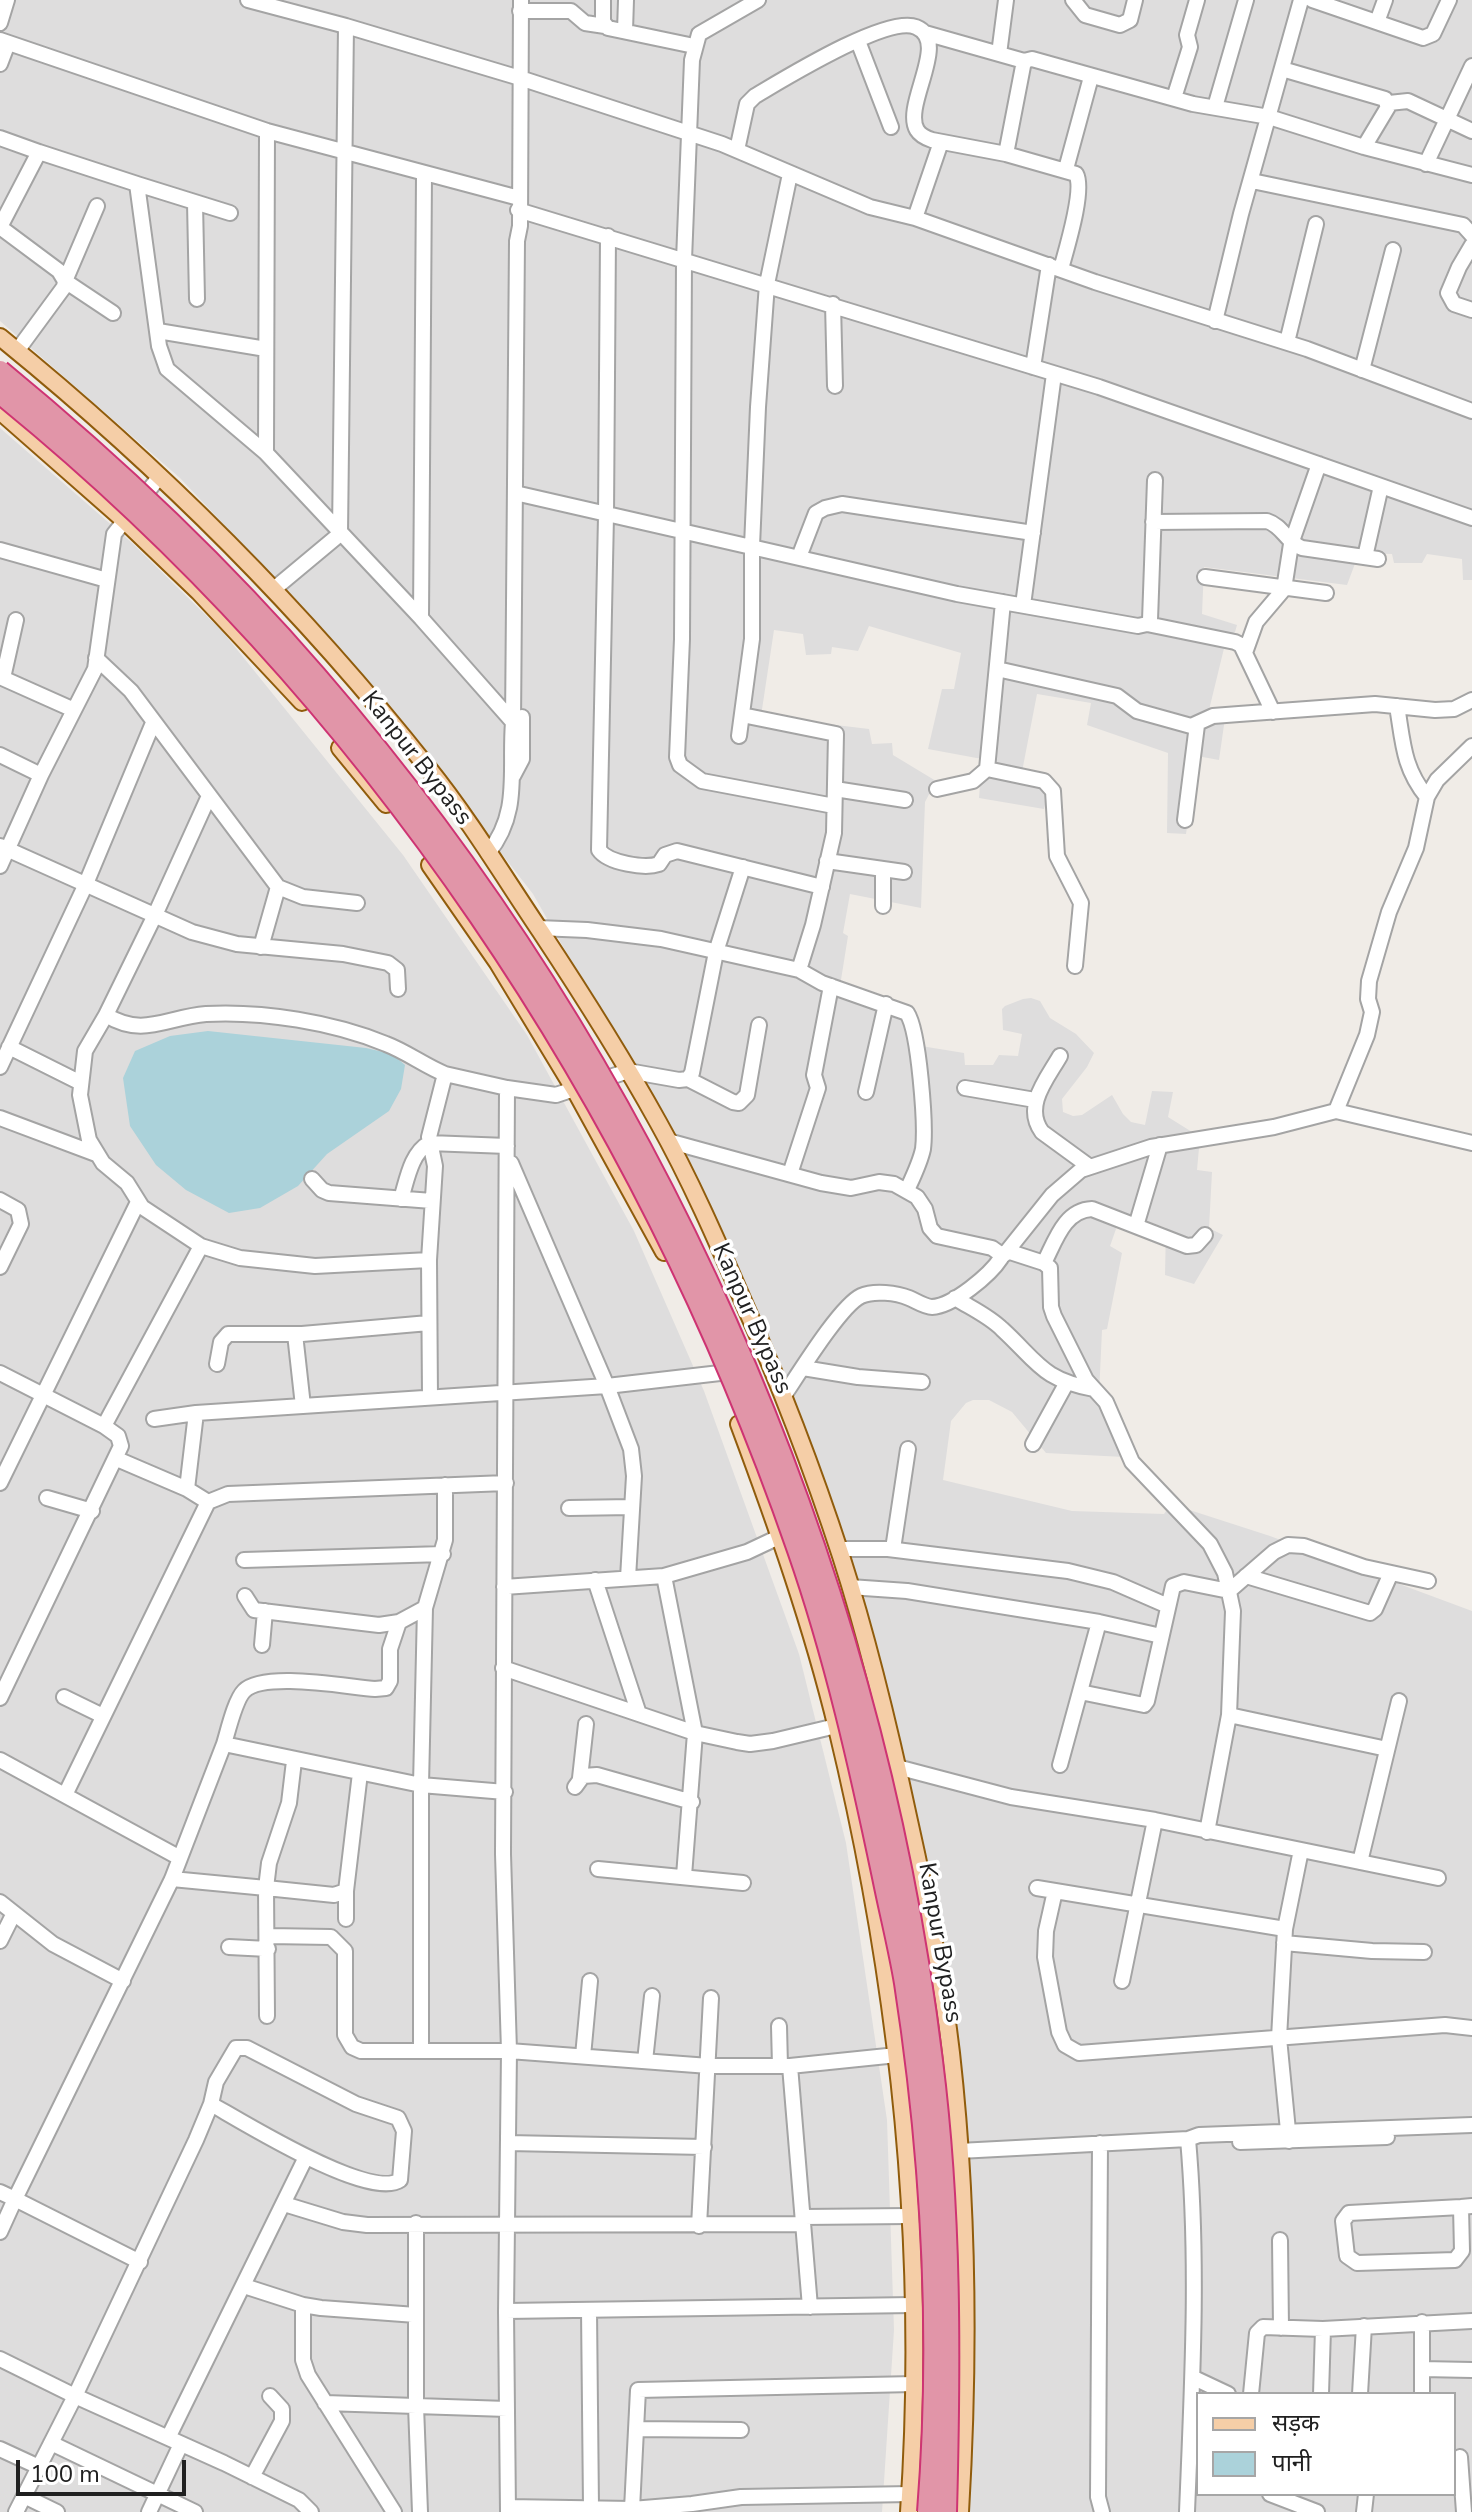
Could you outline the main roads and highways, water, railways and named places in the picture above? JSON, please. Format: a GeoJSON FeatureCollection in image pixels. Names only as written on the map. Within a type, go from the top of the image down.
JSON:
{"type":"FeatureCollection","features":[{"type":"Feature","properties":{"kind":"highway","name":"Kanpur Bypass"},"geometry":{"type":"LineString","coordinates":[[0,371],[96,453],[208,559],[316,676],[408,788],[488,897],[584,1046],[664,1191],[727,1323],[790,1483],[840,1627],[896,1845],[932,2059],[944,2190],[949,2271],[946,2512]]}},
{"type":"Feature","properties":{"kind":"highway","name":"Kanpur Bypass"},"geometry":{"type":"LineString","coordinates":[[0,393],[128,504],[206,581],[305,689],[373,771],[484,920],[566,1049],[646,1193],[709,1322],[800,1554],[852,1741],[904,1977],[921,2105],[932,2237],[928,2512]]}},
{"type":"Feature","properties":{"kind":"main road"},"geometry":{"type":"LineString","coordinates":[[0,337],[127,445],[274,589],[344,666],[432,773],[589,1005],[668,1141],[714,1234],[783,1397],[839,1549],[886,1714],[923,1883],[948,2033],[959,2151],[965,2312],[960,2512]]}},
{"type":"Feature","properties":{"kind":"main road"},"geometry":{"type":"LineString","coordinates":[[0,411],[124,520],[199,592],[312,712],[402,824],[498,963],[575,1090],[664,1253],[720,1373],[781,1536],[836,1726],[873,1893],[897,2055],[906,2147],[914,2384],[909,2512]]}},
{"type":"Feature","properties":{"kind":"water"},"geometry":{"type":"Polygon","coordinates":[[[208,1031],[366,1048],[392,1054],[405,1065],[401,1089],[389,1111],[327,1154],[298,1186],[260,1208],[229,1213],[186,1190],[156,1165],[130,1126],[123,1078],[135,1051],[170,1036],[208,1031]]]}}]}
